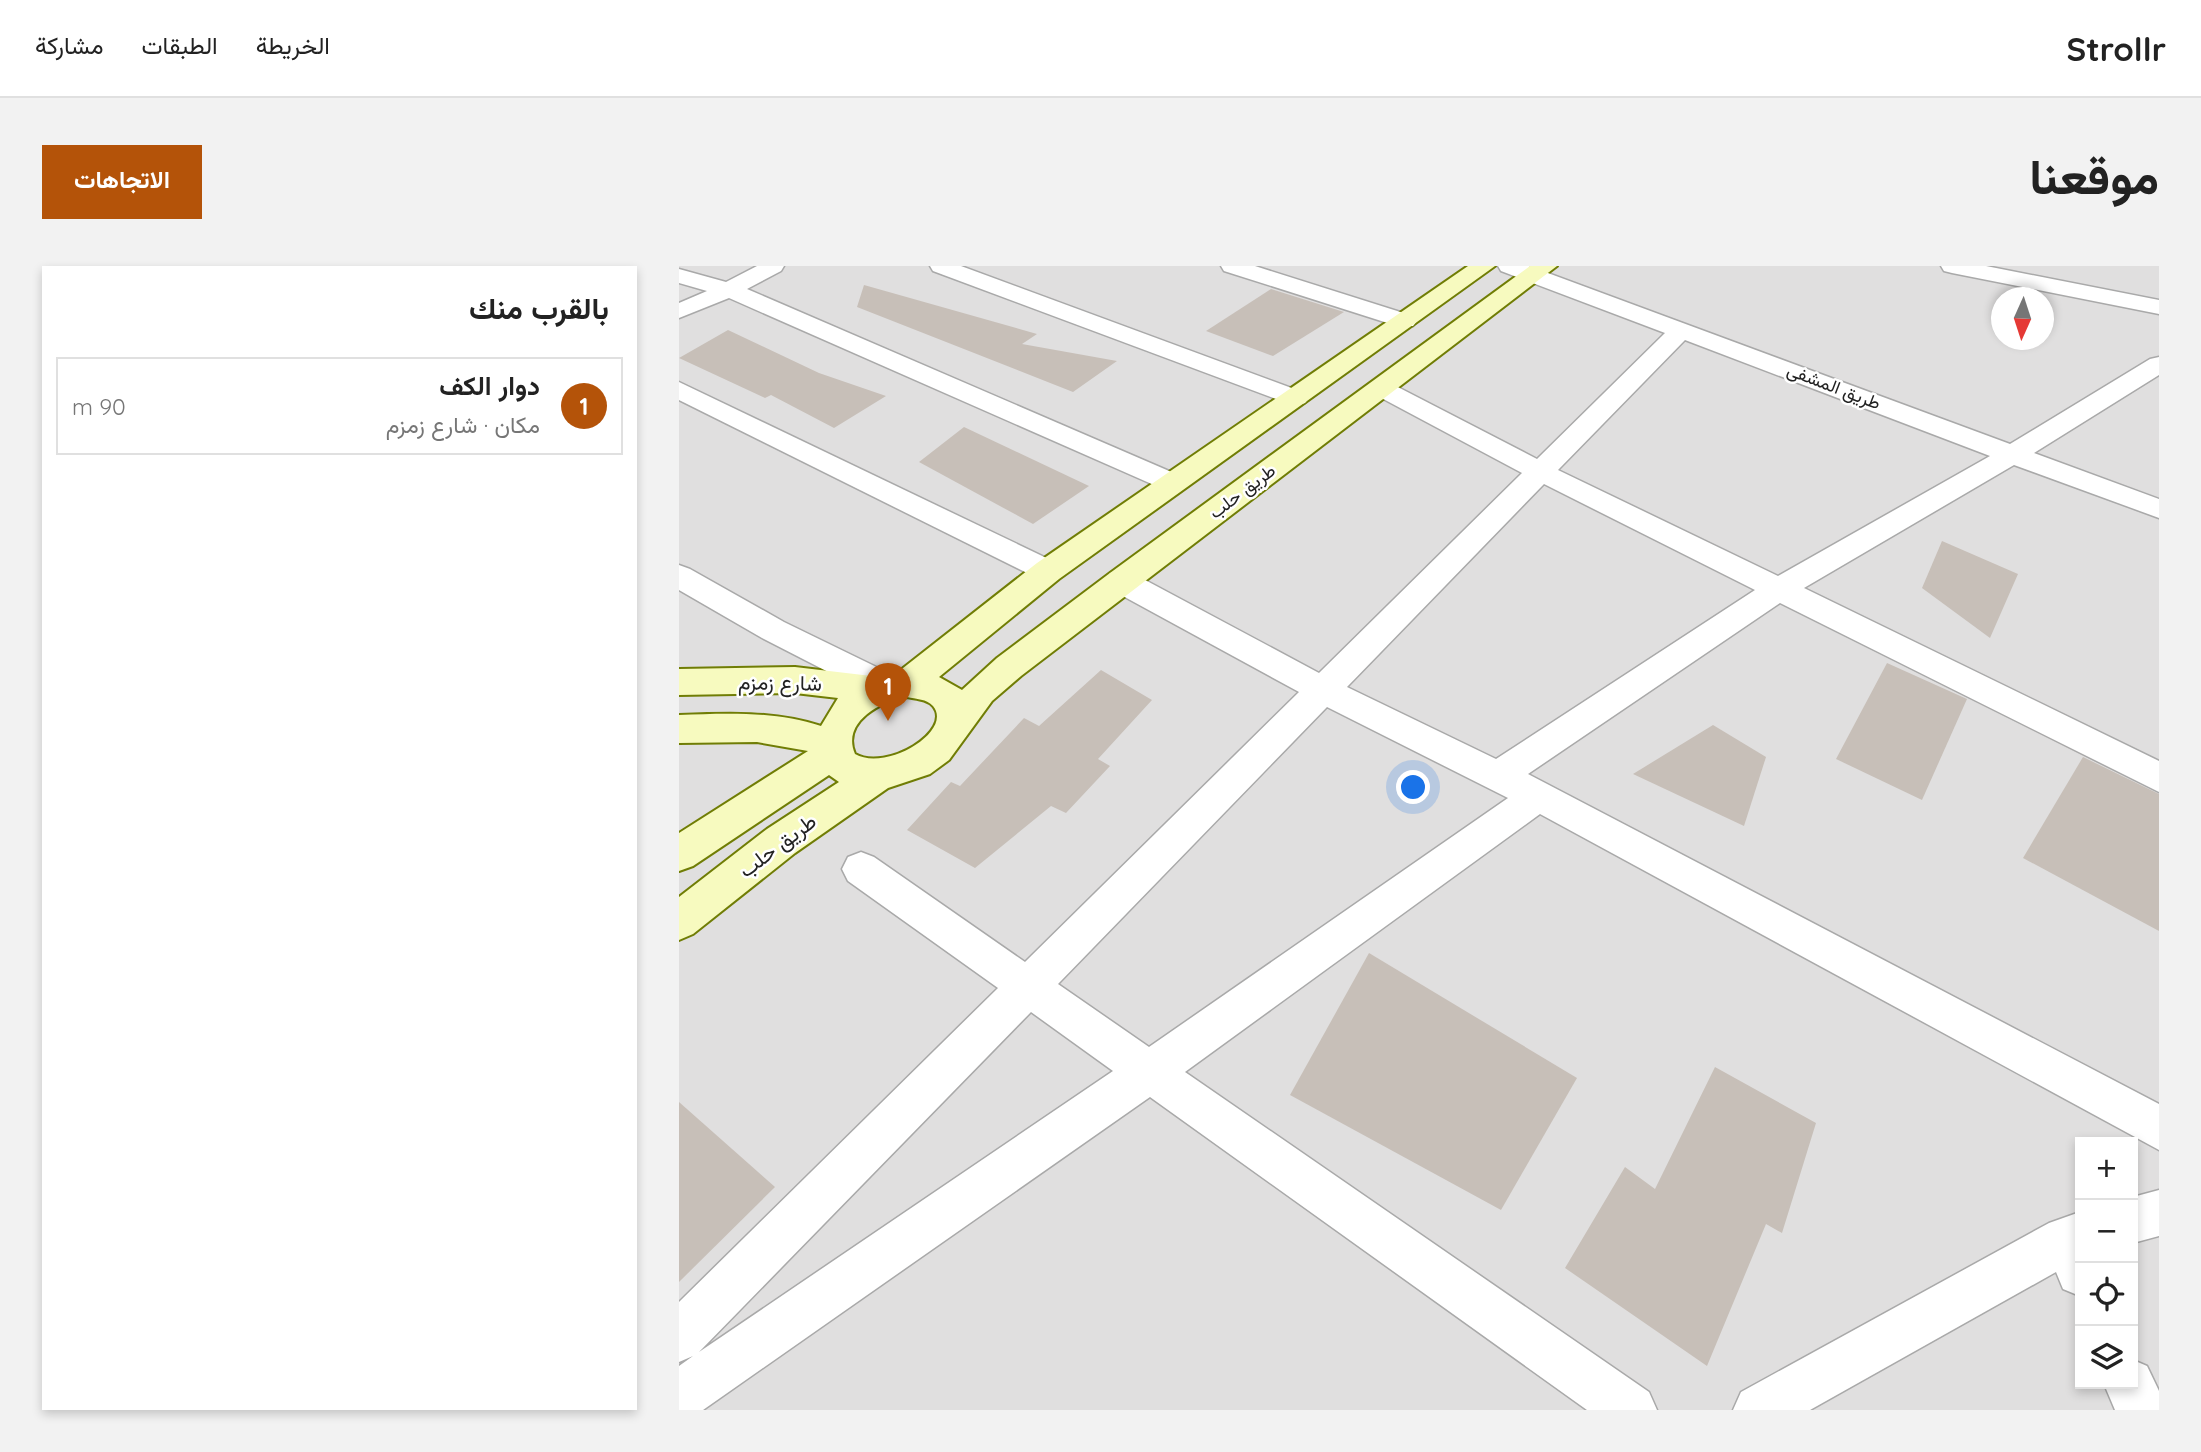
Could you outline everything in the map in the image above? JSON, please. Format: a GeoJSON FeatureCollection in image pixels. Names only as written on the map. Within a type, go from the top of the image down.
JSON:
{"type":"FeatureCollection","features":[{"type":"Feature","properties":{"kind":"main road"},"geometry":{"type":"LineString","coordinates":[[833,748],[836,729],[846,713],[861,699],[891,687],[1048,571],[1483,266]]}},
{"type":"Feature","properties":{"kind":"main road","name":"طريق حلب"},"geometry":{"type":"LineString","coordinates":[[951,729],[965,709],[994,679],[1121,580],[1381,388],[1530,269]]}},
{"type":"Feature","properties":{"kind":"main road","name":"شارع زمزم"},"geometry":{"type":"LineString","coordinates":[[679,682],[795,680],[891,687]]}},
{"type":"Feature","properties":{"kind":"main road"},"geometry":{"type":"LineString","coordinates":[[679,729],[771,727],[804,733],[833,748],[850,770],[879,775],[894,774],[923,761],[946,740],[954,716],[952,704],[945,695],[922,684],[891,687]]}},
{"type":"Feature","properties":{"kind":"main road","name":"طريق حلب"},"geometry":{"type":"LineString","coordinates":[[679,854],[833,748]]}},
{"type":"Feature","properties":{"kind":"main road","name":"طريق حلب"},"geometry":{"type":"LineString","coordinates":[[679,921],[781,841],[879,775]]}},
{"type":"Feature","properties":{"kind":"street"},"geometry":{"type":"LineString","coordinates":[[679,311],[729,290],[773,266]]}},
{"type":"Feature","properties":{"kind":"street"},"geometry":{"type":"LineString","coordinates":[[941,266],[1296,398]]}},
{"type":"Feature","properties":{"kind":"street"},"geometry":{"type":"LineString","coordinates":[[1232,266],[1405,321]]}},
{"type":"Feature","properties":{"kind":"street"},"geometry":{"type":"LineString","coordinates":[[1956,266],[2159,307]]}},
{"type":"Feature","properties":{"kind":"street","name":"طريق المشفى"},"geometry":{"type":"LineString","coordinates":[[1530,269],[2159,509]]}},
{"type":"Feature","properties":{"kind":"street"},"geometry":{"type":"LineString","coordinates":[[679,276],[729,290],[1173,484]]}},
{"type":"Feature","properties":{"kind":"street"},"geometry":{"type":"LineString","coordinates":[[679,1337],[1682,329]]}},
{"type":"Feature","properties":{"kind":"street"},"geometry":{"type":"LineString","coordinates":[[1498,776],[1779,589],[2013,454],[2159,364]]}},
{"type":"Feature","properties":{"kind":"street"},"geometry":{"type":"LineString","coordinates":[[1381,388],[1539,471],[2159,777]]}},
{"type":"Feature","properties":{"kind":"street"},"geometry":{"type":"LineString","coordinates":[[679,390],[1048,571]]}},
{"type":"Feature","properties":{"kind":"street"},"geometry":{"type":"LineString","coordinates":[[679,576],[773,630],[891,687]]}},
{"type":"Feature","properties":{"kind":"street"},"geometry":{"type":"LineString","coordinates":[[1121,580],[1321,689],[1538,796],[2159,1128]]}},
{"type":"Feature","properties":{"kind":"street"},"geometry":{"type":"LineString","coordinates":[[679,1396],[1149,1072],[1538,796]]}},
{"type":"Feature","properties":{"kind":"street"},"geometry":{"type":"LineString","coordinates":[[861,869],[1631,1410]]}},
{"type":"Feature","properties":{"kind":"street"},"geometry":{"type":"LineString","coordinates":[[2138,1219],[2159,1213]]}},
{"type":"Feature","properties":{"kind":"street"},"geometry":{"type":"LineString","coordinates":[[1759,1410],[2075,1249]]}},
{"type":"Feature","properties":{"kind":"street"},"geometry":{"type":"LineString","coordinates":[[2131,1389],[2141,1410]]}},
{"type":"Feature","properties":{"kind":"shaded area"},"geometry":{"type":"Polygon","coordinates":[[[679,266],[2159,266],[2159,1410],[679,1410],[679,266]]]}},
{"type":"Feature","properties":{"kind":"building"},"geometry":{"type":"Polygon","coordinates":[[[864,285],[1037,334],[1022,344],[1117,361],[1073,392],[857,307],[864,285]]]}},
{"type":"Feature","properties":{"kind":"building"},"geometry":{"type":"Polygon","coordinates":[[[1271,289],[1344,312],[1273,356],[1206,331],[1271,289]]]}},
{"type":"Feature","properties":{"kind":"building"},"geometry":{"type":"Polygon","coordinates":[[[728,330],[819,373],[886,396],[834,428],[771,395],[765,398],[679,358],[728,330]]]}},
{"type":"Feature","properties":{"kind":"building"},"geometry":{"type":"Polygon","coordinates":[[[964,427],[1089,486],[1033,524],[919,462],[964,427]]]}},
{"type":"Feature","properties":{"kind":"building"},"geometry":{"type":"Polygon","coordinates":[[[1942,541],[2018,574],[1990,638],[1922,588],[1942,541]]]}},
{"type":"Feature","properties":{"kind":"building"},"geometry":{"type":"Polygon","coordinates":[[[1887,663],[1967,699],[1922,800],[1836,759],[1887,663]]]}},
{"type":"Feature","properties":{"kind":"building"},"geometry":{"type":"Polygon","coordinates":[[[1101,670],[1152,700],[1098,759],[1110,766],[1066,813],[1051,806],[975,868],[907,830],[951,782],[960,786],[1024,718],[1039,726],[1101,670]]]}},
{"type":"Feature","properties":{"kind":"building"},"geometry":{"type":"Polygon","coordinates":[[[1713,725],[1766,757],[1744,826],[1633,774],[1713,725]]]}},
{"type":"Feature","properties":{"kind":"building"},"geometry":{"type":"Polygon","coordinates":[[[2083,757],[2159,794],[2159,931],[2023,858],[2083,757]]]}},
{"type":"Feature","properties":{"kind":"building"},"geometry":{"type":"Polygon","coordinates":[[[1369,953],[1577,1078],[1501,1210],[1290,1095],[1369,953]]]}},
{"type":"Feature","properties":{"kind":"building"},"geometry":{"type":"Polygon","coordinates":[[[1715,1067],[1816,1123],[1782,1233],[1766,1224],[1707,1366],[1565,1268],[1625,1167],[1655,1189],[1715,1067]]]}},
{"type":"Feature","properties":{"kind":"building"},"geometry":{"type":"Polygon","coordinates":[[[679,1102],[775,1187],[679,1282],[679,1102]]]}},
{"type":"Feature","properties":{"kind":"place","name":"دوار الكف"},"geometry":{"type":"Point","coordinates":[888,721]}}]}
